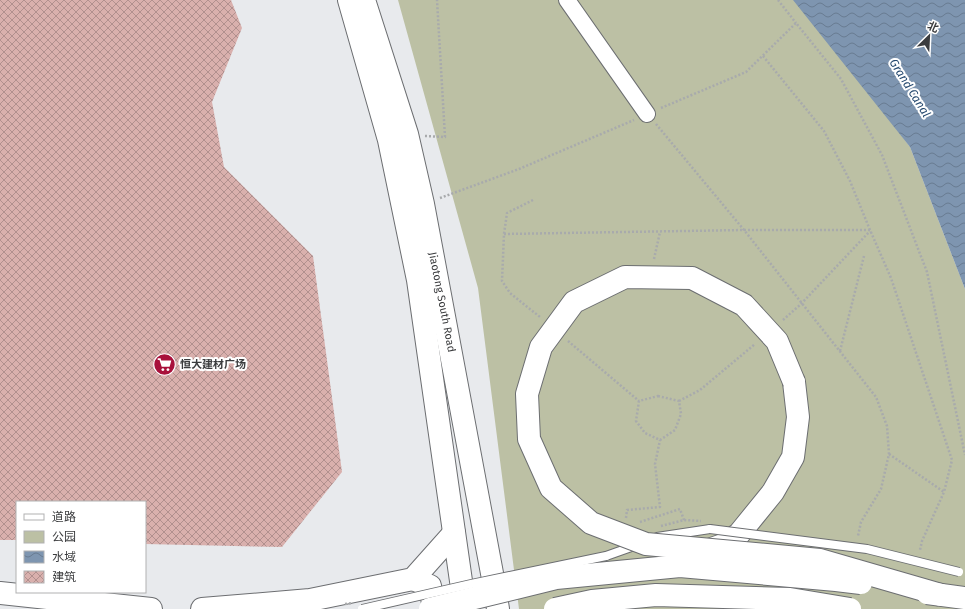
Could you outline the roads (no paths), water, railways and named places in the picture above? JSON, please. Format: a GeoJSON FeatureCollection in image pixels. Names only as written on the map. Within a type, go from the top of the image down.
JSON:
{"type":"FeatureCollection","features":[{"type":"Feature","properties":{"kind":"main road","name":"Jiaotong South Road"},"geometry":{"type":"LineString","coordinates":[[348,0],[389,140],[418,280],[465,609]]}},
{"type":"Feature","properties":{"kind":"main road","name":"Jiaotong South Road"},"geometry":{"type":"LineString","coordinates":[[364,0],[407,134],[423,204],[498,609]]}},
{"type":"Feature","properties":{"kind":"main road"},"geometry":{"type":"LineString","coordinates":[[494,584],[698,553],[723,545],[739,534],[773,492],[793,457],[798,417],[794,382],[777,341],[744,305],[692,278],[625,277],[574,302],[541,347],[527,394],[529,439],[551,488],[591,523],[646,544],[820,560],[941,595]]}},
{"type":"Feature","properties":{"kind":"main road"},"geometry":{"type":"LineString","coordinates":[[413,579],[454,533]]}},
{"type":"Feature","properties":{"kind":"main road"},"geometry":{"type":"LineString","coordinates":[[430,609],[556,578],[680,566],[836,580],[965,598]]}},
{"type":"Feature","properties":{"kind":"main road"},"geometry":{"type":"LineString","coordinates":[[202,609],[310,600],[413,579],[430,586],[434,609]]}},
{"type":"Feature","properties":{"kind":"main road"},"geometry":{"type":"LineString","coordinates":[[0,592],[44,603],[151,609]]}},
{"type":"Feature","properties":{"kind":"main road"},"geometry":{"type":"LineString","coordinates":[[555,609],[592,601],[656,595],[790,599],[850,609]]}},
{"type":"Feature","properties":{"kind":"street"},"geometry":{"type":"LineString","coordinates":[[567,0],[652,119]]}},
{"type":"Feature","properties":{"kind":"lane"},"geometry":{"type":"LineString","coordinates":[[362,609],[471,584],[606,556],[662,536],[710,529],[867,549],[965,573]]}},
{"type":"Feature","properties":{"kind":"water","name":"Grand Canal"},"geometry":{"type":"Polygon","coordinates":[[[793,0],[965,0],[965,289],[910,147],[793,0]]]}},
{"type":"Feature","properties":{"kind":"place","name":"恒大建材广场"},"geometry":{"type":"Point","coordinates":[164,364]}}]}
